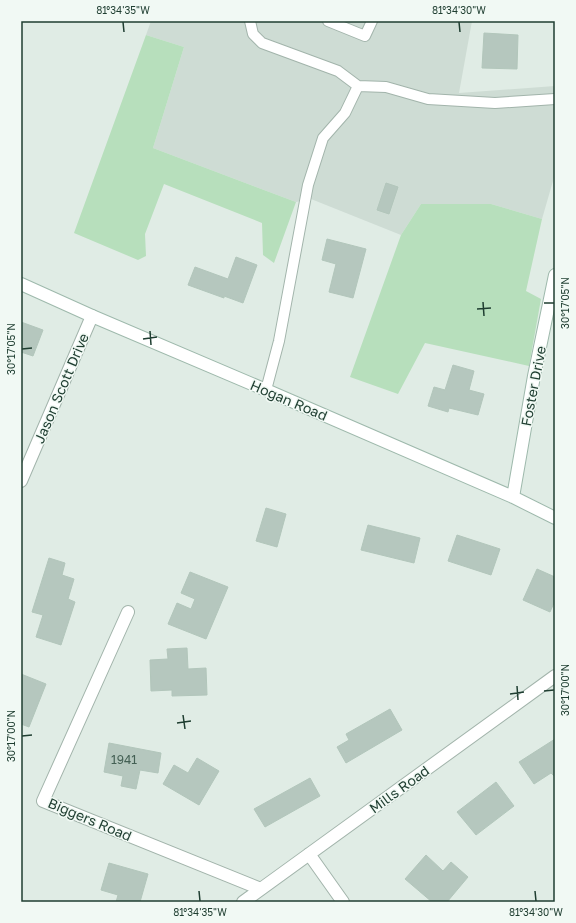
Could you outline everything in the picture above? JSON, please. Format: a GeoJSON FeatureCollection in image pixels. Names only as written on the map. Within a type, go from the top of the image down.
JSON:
{"type":"FeatureCollection","features":[{"type":"Feature","properties":{"kind":"street","name":"Foster Drive"},"geometry":{"type":"LineString","coordinates":[[513,497],[534,376],[555,275]]}},
{"type":"Feature","properties":{"kind":"street","name":"Hogan Road"},"geometry":{"type":"LineString","coordinates":[[21,284],[513,497],[555,518]]}},
{"type":"Feature","properties":{"kind":"street","name":"Jason Scott Drive"},"geometry":{"type":"LineString","coordinates":[[21,481],[92,316]]}},
{"type":"Feature","properties":{"kind":"street","name":"Biggers Road"},"geometry":{"type":"LineString","coordinates":[[128,612],[43,801],[261,889]]}},
{"type":"Feature","properties":{"kind":"street","name":"Mills Road"},"geometry":{"type":"LineString","coordinates":[[243,902],[555,676]]}},
{"type":"Feature","properties":{"kind":"street"},"geometry":{"type":"LineString","coordinates":[[309,854],[343,902]]}},
{"type":"Feature","properties":{"kind":"lane"},"geometry":{"type":"LineString","coordinates":[[250,21],[253,34],[262,42],[338,71],[358,86],[386,87],[428,99],[495,103],[555,99]]}},
{"type":"Feature","properties":{"kind":"lane"},"geometry":{"type":"LineString","coordinates":[[328,21],[365,36],[372,21]]}},
{"type":"Feature","properties":{"kind":"lane"},"geometry":{"type":"LineString","coordinates":[[266,390],[279,342],[310,179],[323,138],[345,113],[358,86]]}},
{"type":"Feature","properties":{"kind":"shaded area"},"geometry":{"type":"Polygon","coordinates":[[[151,21],[472,21],[459,93],[555,86],[555,174],[542,219],[491,204],[421,204],[401,235],[311,199],[296,202],[153,148],[184,47],[146,35],[151,21]]]}},
{"type":"Feature","properties":{"kind":"green space"},"geometry":{"type":"Polygon","coordinates":[[[146,35],[184,47],[153,148],[296,202],[274,263],[263,255],[262,223],[164,184],[145,234],[146,256],[138,260],[74,233],[146,35]]]}},
{"type":"Feature","properties":{"kind":"green space"},"geometry":{"type":"Polygon","coordinates":[[[421,204],[491,204],[542,219],[526,291],[541,299],[529,366],[425,343],[398,394],[350,377],[401,235],[421,204]]]}},
{"type":"Feature","properties":{"kind":"building"},"geometry":{"type":"Polygon","coordinates":[[[484,33],[518,35],[517,69],[482,68],[484,33]]]}},
{"type":"Feature","properties":{"kind":"building"},"geometry":{"type":"Polygon","coordinates":[[[386,183],[398,187],[389,214],[377,210],[386,183]]]}},
{"type":"Feature","properties":{"kind":"building"},"geometry":{"type":"Polygon","coordinates":[[[327,239],[366,249],[353,298],[329,292],[336,264],[322,260],[327,239]]]}},
{"type":"Feature","properties":{"kind":"building"},"geometry":{"type":"Polygon","coordinates":[[[236,257],[257,265],[243,303],[188,285],[195,267],[228,279],[236,257]]]}},
{"type":"Feature","properties":{"kind":"building"},"geometry":{"type":"Polygon","coordinates":[[[21,322],[43,330],[33,356],[21,352],[21,322]]]}},
{"type":"Feature","properties":{"kind":"building"},"geometry":{"type":"Polygon","coordinates":[[[453,365],[474,371],[469,390],[484,394],[478,415],[449,408],[448,412],[428,406],[434,387],[445,390],[453,365]]]}},
{"type":"Feature","properties":{"kind":"building"},"geometry":{"type":"Polygon","coordinates":[[[266,508],[286,514],[277,547],[256,541],[266,508]]]}},
{"type":"Feature","properties":{"kind":"building"},"geometry":{"type":"Polygon","coordinates":[[[368,525],[420,538],[414,563],[361,550],[368,525]]]}},
{"type":"Feature","properties":{"kind":"building"},"geometry":{"type":"Polygon","coordinates":[[[457,535],[500,549],[491,575],[448,561],[457,535]]]}},
{"type":"Feature","properties":{"kind":"building"},"geometry":{"type":"Polygon","coordinates":[[[49,558],[65,563],[62,575],[74,579],[68,599],[75,602],[61,645],[36,637],[43,615],[32,612],[49,558]]]}},
{"type":"Feature","properties":{"kind":"building"},"geometry":{"type":"Polygon","coordinates":[[[537,569],[555,577],[555,604],[554,603],[550,612],[523,600],[537,569]]]}},
{"type":"Feature","properties":{"kind":"building"},"geometry":{"type":"Polygon","coordinates":[[[190,572],[228,587],[206,639],[168,624],[177,603],[191,609],[195,599],[181,593],[190,572]]]}},
{"type":"Feature","properties":{"kind":"building"},"geometry":{"type":"Polygon","coordinates":[[[187,648],[188,669],[206,668],[207,695],[172,696],[172,690],[151,691],[150,660],[168,659],[167,649],[187,648]]]}},
{"type":"Feature","properties":{"kind":"building"},"geometry":{"type":"Polygon","coordinates":[[[21,674],[46,684],[29,727],[21,724],[21,674]]]}},
{"type":"Feature","properties":{"kind":"building"},"geometry":{"type":"Polygon","coordinates":[[[390,709],[402,730],[346,763],[337,747],[349,740],[346,734],[390,709]]]}},
{"type":"Feature","properties":{"kind":"building"},"geometry":{"type":"Polygon","coordinates":[[[555,739],[555,777],[551,773],[534,784],[519,762],[555,739]]]}},
{"type":"Feature","properties":{"kind":"building"},"geometry":{"type":"Polygon","coordinates":[[[109,743],[161,753],[158,773],[140,770],[136,789],[121,786],[123,776],[104,772],[109,743]]]}},
{"type":"Feature","properties":{"kind":"building"},"geometry":{"type":"Polygon","coordinates":[[[197,758],[219,771],[199,805],[163,784],[174,765],[188,773],[197,758]]]}},
{"type":"Feature","properties":{"kind":"building"},"geometry":{"type":"Polygon","coordinates":[[[310,778],[320,796],[265,827],[254,809],[310,778]]]}},
{"type":"Feature","properties":{"kind":"building"},"geometry":{"type":"Polygon","coordinates":[[[496,782],[514,806],[476,835],[457,812],[496,782]]]}},
{"type":"Feature","properties":{"kind":"building"},"geometry":{"type":"Polygon","coordinates":[[[426,855],[443,871],[451,862],[468,877],[447,902],[432,902],[405,879],[426,855]]]}},
{"type":"Feature","properties":{"kind":"building"},"geometry":{"type":"Polygon","coordinates":[[[109,863],[148,874],[140,902],[116,902],[118,895],[101,890],[109,863]]]}}]}
